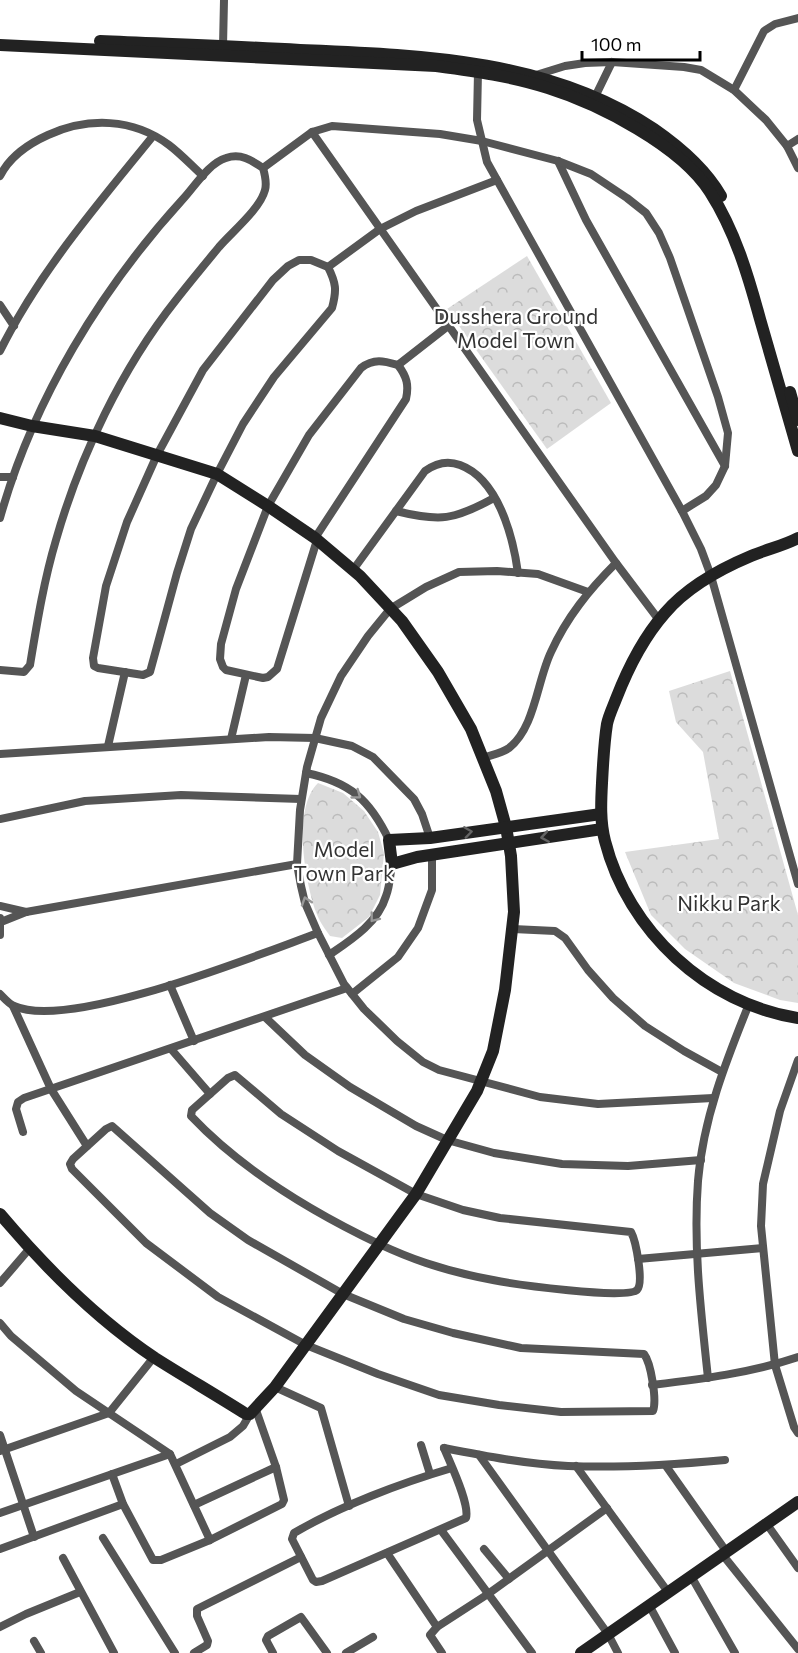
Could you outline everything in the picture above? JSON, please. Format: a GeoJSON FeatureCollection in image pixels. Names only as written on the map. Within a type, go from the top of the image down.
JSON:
{"type":"FeatureCollection","features":[{"type":"Feature","properties":{"kind":"street"},"geometry":{"type":"LineString","coordinates":[[223,46],[224,0]]}},
{"type":"Feature","properties":{"kind":"street"},"geometry":{"type":"LineString","coordinates":[[734,90],[764,31],[775,24],[798,18]]}},
{"type":"Feature","properties":{"kind":"street"},"geometry":{"type":"LineString","coordinates":[[0,38],[434,57],[536,75],[570,86],[631,114],[675,143],[711,179],[734,220],[751,262],[798,420]]}},
{"type":"Feature","properties":{"kind":"street"},"geometry":{"type":"LineString","coordinates":[[0,45],[436,66],[478,72],[548,88],[645,132],[689,167],[709,190],[729,225],[747,274],[798,451]]}},
{"type":"Feature","properties":{"kind":"street"},"geometry":{"type":"LineString","coordinates":[[536,75],[575,64],[612,62],[701,70],[734,90],[766,120],[787,146],[798,168]]}},
{"type":"Feature","properties":{"kind":"street"},"geometry":{"type":"LineString","coordinates":[[595,97],[612,62]]}},
{"type":"Feature","properties":{"kind":"street"},"geometry":{"type":"LineString","coordinates":[[478,72],[477,120],[487,162],[701,549],[711,576],[798,884]]}},
{"type":"Feature","properties":{"kind":"street"},"geometry":{"type":"LineString","coordinates":[[0,176],[17,152],[38,140],[64,128],[95,122],[130,125],[153,136],[168,145],[203,176]]}},
{"type":"Feature","properties":{"kind":"street"},"geometry":{"type":"LineString","coordinates":[[263,168],[312,132],[332,126],[440,134],[482,141],[558,161],[591,174],[627,198],[645,213],[659,233],[670,258],[728,433],[725,466],[716,485],[706,496],[682,511]]}},
{"type":"Feature","properties":{"kind":"street"},"geometry":{"type":"LineString","coordinates":[[312,132],[616,563],[659,620]]}},
{"type":"Feature","properties":{"kind":"street"},"geometry":{"type":"LineString","coordinates":[[0,351],[44,276],[82,223],[153,136]]}},
{"type":"Feature","properties":{"kind":"street"},"geometry":{"type":"LineString","coordinates":[[787,146],[798,140]]}},
{"type":"Feature","properties":{"kind":"street"},"geometry":{"type":"LineString","coordinates":[[0,518],[32,426],[78,340],[128,266],[164,219],[203,176],[224,158],[240,155],[263,168],[266,190],[260,201],[182,292],[140,350],[95,436],[70,498],[56,541],[30,665],[24,672],[0,670]]}},
{"type":"Feature","properties":{"kind":"street"},"geometry":{"type":"LineString","coordinates":[[558,161],[586,220],[725,466]]}},
{"type":"Feature","properties":{"kind":"street"},"geometry":{"type":"LineString","coordinates":[[328,267],[380,229],[416,211],[497,180]]}},
{"type":"Feature","properties":{"kind":"street"},"geometry":{"type":"LineString","coordinates":[[299,260],[311,260],[328,267],[335,281],[336,296],[332,308],[274,376],[243,424],[217,474],[188,540],[152,668],[143,675],[94,666],[93,658],[106,586],[127,522],[157,455],[203,370],[273,280],[288,266],[299,260]]}},
{"type":"Feature","properties":{"kind":"street"},"geometry":{"type":"LineString","coordinates":[[0,305],[14,326]]}},
{"type":"Feature","properties":{"kind":"street"},"geometry":{"type":"LineString","coordinates":[[398,365],[448,326]]}},
{"type":"Feature","properties":{"kind":"street"},"geometry":{"type":"LineString","coordinates":[[379,360],[398,365],[409,387],[406,399],[316,539],[277,669],[268,678],[226,670],[222,667],[220,659],[221,644],[236,589],[268,506],[309,435],[361,368],[368,362],[379,360]]}},
{"type":"Feature","properties":{"kind":"street"},"geometry":{"type":"LineString","coordinates":[[0,418],[32,426],[95,436],[217,474],[316,539],[353,570],[402,621],[438,672],[471,729],[496,792],[511,856],[513,929],[505,990],[493,1051],[481,1082],[416,1194],[275,1387],[243,1426],[230,1437],[176,1464]]}},
{"type":"Feature","properties":{"kind":"street"},"geometry":{"type":"LineString","coordinates":[[353,570],[425,471],[434,464],[444,462],[471,470],[484,481],[509,529],[515,549],[518,573]]}},
{"type":"Feature","properties":{"kind":"street"},"geometry":{"type":"LineString","coordinates":[[0,477],[13,477]]}},
{"type":"Feature","properties":{"kind":"street"},"geometry":{"type":"LineString","coordinates":[[396,511],[425,518],[444,517],[472,510],[494,498]]}},
{"type":"Feature","properties":{"kind":"street"},"geometry":{"type":"LineString","coordinates":[[798,538],[780,547],[754,555],[694,586],[647,635],[626,674],[607,722],[601,814],[605,842],[616,873],[630,903],[654,936],[682,964],[720,991],[749,1004],[798,1018]]}},
{"type":"Feature","properties":{"kind":"street"},"geometry":{"type":"LineString","coordinates":[[780,547],[798,549]]}},
{"type":"Feature","properties":{"kind":"street"},"geometry":{"type":"LineString","coordinates":[[483,758],[507,749],[518,739],[532,710],[550,654],[571,614],[588,592],[616,563]]}},
{"type":"Feature","properties":{"kind":"street"},"geometry":{"type":"LineString","coordinates":[[588,592],[538,574],[497,571],[459,572],[426,587],[390,609],[368,636],[341,676],[321,718],[315,738],[301,799],[297,864],[305,903],[328,955],[364,1009],[397,1041],[423,1062],[439,1070],[540,1097],[598,1104],[713,1098]]}},
{"type":"Feature","properties":{"kind":"street"},"geometry":{"type":"LineString","coordinates":[[108,746],[125,672]]}},
{"type":"Feature","properties":{"kind":"street"},"geometry":{"type":"LineString","coordinates":[[231,739],[246,675]]}},
{"type":"Feature","properties":{"kind":"street"},"geometry":{"type":"LineString","coordinates":[[0,754],[269,736],[315,738],[352,746],[373,757],[414,799],[430,838]]}},
{"type":"Feature","properties":{"kind":"street"},"geometry":{"type":"LineString","coordinates":[[306,773],[324,777],[364,799],[381,822],[389,840],[392,864],[386,897],[379,912],[368,926],[328,955]]}},
{"type":"Feature","properties":{"kind":"street"},"geometry":{"type":"LineString","coordinates":[[0,819],[86,801],[181,795],[301,799]]}},
{"type":"Feature","properties":{"kind":"street"},"geometry":{"type":"LineString","coordinates":[[389,840],[430,838],[601,814]]}},
{"type":"Feature","properties":{"kind":"street"},"geometry":{"type":"LineString","coordinates":[[392,864],[432,854],[602,829]]}},
{"type":"Feature","properties":{"kind":"street"},"geometry":{"type":"LineString","coordinates":[[23,1132],[16,1109],[18,1102],[265,1017],[350,991],[398,957],[418,928],[432,890],[432,854]]}},
{"type":"Feature","properties":{"kind":"street"},"geometry":{"type":"LineString","coordinates":[[1,922],[26,912],[297,864]]}},
{"type":"Feature","properties":{"kind":"street"},"geometry":{"type":"LineString","coordinates":[[0,906],[26,912]]}},
{"type":"Feature","properties":{"kind":"street"},"geometry":{"type":"LineString","coordinates":[[0,917],[0,935]]}},
{"type":"Feature","properties":{"kind":"street"},"geometry":{"type":"LineString","coordinates":[[513,929],[555,931],[560,934],[613,998],[645,1026],[722,1072]]}},
{"type":"Feature","properties":{"kind":"street"},"geometry":{"type":"LineString","coordinates":[[13,1006],[43,1012],[86,1007],[170,985],[318,933]]}},
{"type":"Feature","properties":{"kind":"street"},"geometry":{"type":"LineString","coordinates":[[170,985],[194,1041]]}},
{"type":"Feature","properties":{"kind":"street"},"geometry":{"type":"LineString","coordinates":[[0,994],[13,1006],[51,1089],[87,1146]]}},
{"type":"Feature","properties":{"kind":"street"},"geometry":{"type":"LineString","coordinates":[[708,1378],[697,1254],[698,1179],[713,1098],[749,1004]]}},
{"type":"Feature","properties":{"kind":"street"},"geometry":{"type":"LineString","coordinates":[[265,1017],[305,1055],[350,1087],[416,1126],[447,1140],[494,1153],[562,1164],[628,1166],[701,1160]]}},
{"type":"Feature","properties":{"kind":"street"},"geometry":{"type":"LineString","coordinates":[[171,1049],[210,1094]]}},
{"type":"Feature","properties":{"kind":"street"},"geometry":{"type":"LineString","coordinates":[[798,1060],[780,1111],[763,1184],[761,1226],[775,1365],[794,1427],[798,1433]]}},
{"type":"Feature","properties":{"kind":"street"},"geometry":{"type":"LineString","coordinates":[[235,1075],[281,1114],[319,1139],[416,1194],[463,1210],[500,1218],[631,1232],[635,1239],[640,1284],[636,1291],[605,1293],[492,1280],[425,1263],[380,1244],[276,1186],[238,1159],[192,1116],[192,1110],[210,1094],[228,1078],[235,1075]]}},
{"type":"Feature","properties":{"kind":"street"},"geometry":{"type":"LineString","coordinates":[[111,1126],[115,1128],[210,1213],[248,1240],[343,1294],[404,1319],[453,1333],[521,1348],[644,1354],[649,1363],[655,1404],[653,1411],[561,1412],[439,1395],[378,1374],[306,1345],[218,1297],[146,1243],[72,1169],[71,1161],[87,1146],[106,1129],[111,1126]]}},
{"type":"Feature","properties":{"kind":"street"},"geometry":{"type":"LineString","coordinates":[[0,1214],[30,1248],[113,1326],[154,1357],[246,1414],[253,1412]]}},
{"type":"Feature","properties":{"kind":"street"},"geometry":{"type":"LineString","coordinates":[[0,1283],[30,1248]]}},
{"type":"Feature","properties":{"kind":"street"},"geometry":{"type":"LineString","coordinates":[[638,1259],[763,1248]]}},
{"type":"Feature","properties":{"kind":"street"},"geometry":{"type":"LineString","coordinates":[[0,1323],[11,1336],[76,1391],[170,1454],[210,1540]]}},
{"type":"Feature","properties":{"kind":"street"},"geometry":{"type":"LineString","coordinates":[[2,1450],[109,1413],[154,1357]]}},
{"type":"Feature","properties":{"kind":"street"},"geometry":{"type":"LineString","coordinates":[[652,1385],[708,1378],[775,1365],[798,1357]]}},
{"type":"Feature","properties":{"kind":"street"},"geometry":{"type":"LineString","coordinates":[[275,1387],[321,1408],[349,1506]]}},
{"type":"Feature","properties":{"kind":"street"},"geometry":{"type":"LineString","coordinates":[[112,1474],[123,1504],[153,1560],[161,1560],[210,1540],[282,1504],[283,1495],[276,1467],[253,1412]]}},
{"type":"Feature","properties":{"kind":"street"},"geometry":{"type":"LineString","coordinates":[[0,1435],[2,1450],[34,1537]]}},
{"type":"Feature","properties":{"kind":"street"},"geometry":{"type":"LineString","coordinates":[[421,1445],[430,1474]]}},
{"type":"Feature","properties":{"kind":"street"},"geometry":{"type":"LineString","coordinates":[[452,1468],[430,1474],[349,1506],[294,1533],[292,1539],[311,1577],[316,1582],[322,1581],[441,1530],[468,1515],[452,1468],[444,1448],[504,1459],[576,1466],[666,1466],[725,1460]]}},
{"type":"Feature","properties":{"kind":"street"},"geometry":{"type":"LineString","coordinates":[[0,1513],[170,1454]]}},
{"type":"Feature","properties":{"kind":"street"},"geometry":{"type":"LineString","coordinates":[[479,1455],[608,1634],[618,1653]]}},
{"type":"Feature","properties":{"kind":"street"},"geometry":{"type":"LineString","coordinates":[[576,1466],[668,1592]]}},
{"type":"Feature","properties":{"kind":"street"},"geometry":{"type":"LineString","coordinates":[[666,1466],[724,1552],[798,1649]]}},
{"type":"Feature","properties":{"kind":"street"},"geometry":{"type":"LineString","coordinates":[[194,1505],[276,1467]]}},
{"type":"Feature","properties":{"kind":"street"},"geometry":{"type":"LineString","coordinates":[[0,1549],[123,1504]]}},
{"type":"Feature","properties":{"kind":"street"},"geometry":{"type":"LineString","coordinates":[[442,1653],[430,1635],[437,1627],[607,1508]]}},
{"type":"Feature","properties":{"kind":"street"},"geometry":{"type":"LineString","coordinates":[[581,1653],[766,1523],[796,1508]]}},
{"type":"Feature","properties":{"kind":"street"},"geometry":{"type":"LineString","coordinates":[[766,1523],[798,1568]]}},
{"type":"Feature","properties":{"kind":"street"},"geometry":{"type":"LineString","coordinates":[[441,1530],[532,1653]]}},
{"type":"Feature","properties":{"kind":"street"},"geometry":{"type":"LineString","coordinates":[[103,1538],[175,1653]]}},
{"type":"Feature","properties":{"kind":"street"},"geometry":{"type":"LineString","coordinates":[[484,1549],[508,1579]]}},
{"type":"Feature","properties":{"kind":"street"},"geometry":{"type":"LineString","coordinates":[[387,1553],[437,1627]]}},
{"type":"Feature","properties":{"kind":"street"},"geometry":{"type":"LineString","coordinates":[[194,1653],[207,1645],[208,1641],[197,1616],[197,1609],[301,1557]]}},
{"type":"Feature","properties":{"kind":"street"},"geometry":{"type":"LineString","coordinates":[[63,1558],[114,1653]]}},
{"type":"Feature","properties":{"kind":"street"},"geometry":{"type":"LineString","coordinates":[[691,1576],[735,1653]]}},
{"type":"Feature","properties":{"kind":"street"},"geometry":{"type":"LineString","coordinates":[[0,1627],[81,1592]]}},
{"type":"Feature","properties":{"kind":"street"},"geometry":{"type":"LineString","coordinates":[[649,1605],[675,1653]]}},
{"type":"Feature","properties":{"kind":"street"},"geometry":{"type":"LineString","coordinates":[[273,1653],[266,1640],[270,1633],[301,1617],[327,1653]]}},
{"type":"Feature","properties":{"kind":"street"},"geometry":{"type":"LineString","coordinates":[[345,1653],[373,1637]]}},
{"type":"Feature","properties":{"kind":"street"},"geometry":{"type":"LineString","coordinates":[[34,1641],[41,1653]]}},
{"type":"Feature","properties":{"kind":"green space","name":"Dusshera Ground Model Town"},"geometry":{"type":"Polygon","coordinates":[[[527,256],[611,403],[547,449],[447,309],[527,256]]]}},
{"type":"Feature","properties":{"kind":"green space","name":"Nikku Park"},"geometry":{"type":"Polygon","coordinates":[[[730,671],[798,915],[798,1003],[780,1000],[734,983],[685,949],[651,915],[625,852],[719,839],[703,752],[676,722],[669,691],[730,671]]]}},
{"type":"Feature","properties":{"kind":"green space","name":"Model Town Park"},"geometry":{"type":"Polygon","coordinates":[[[318,783],[343,793],[364,811],[378,832],[384,853],[380,895],[369,917],[342,938],[330,936],[319,919],[312,899],[305,864],[303,827],[305,809],[310,794],[318,783]]]}}]}
